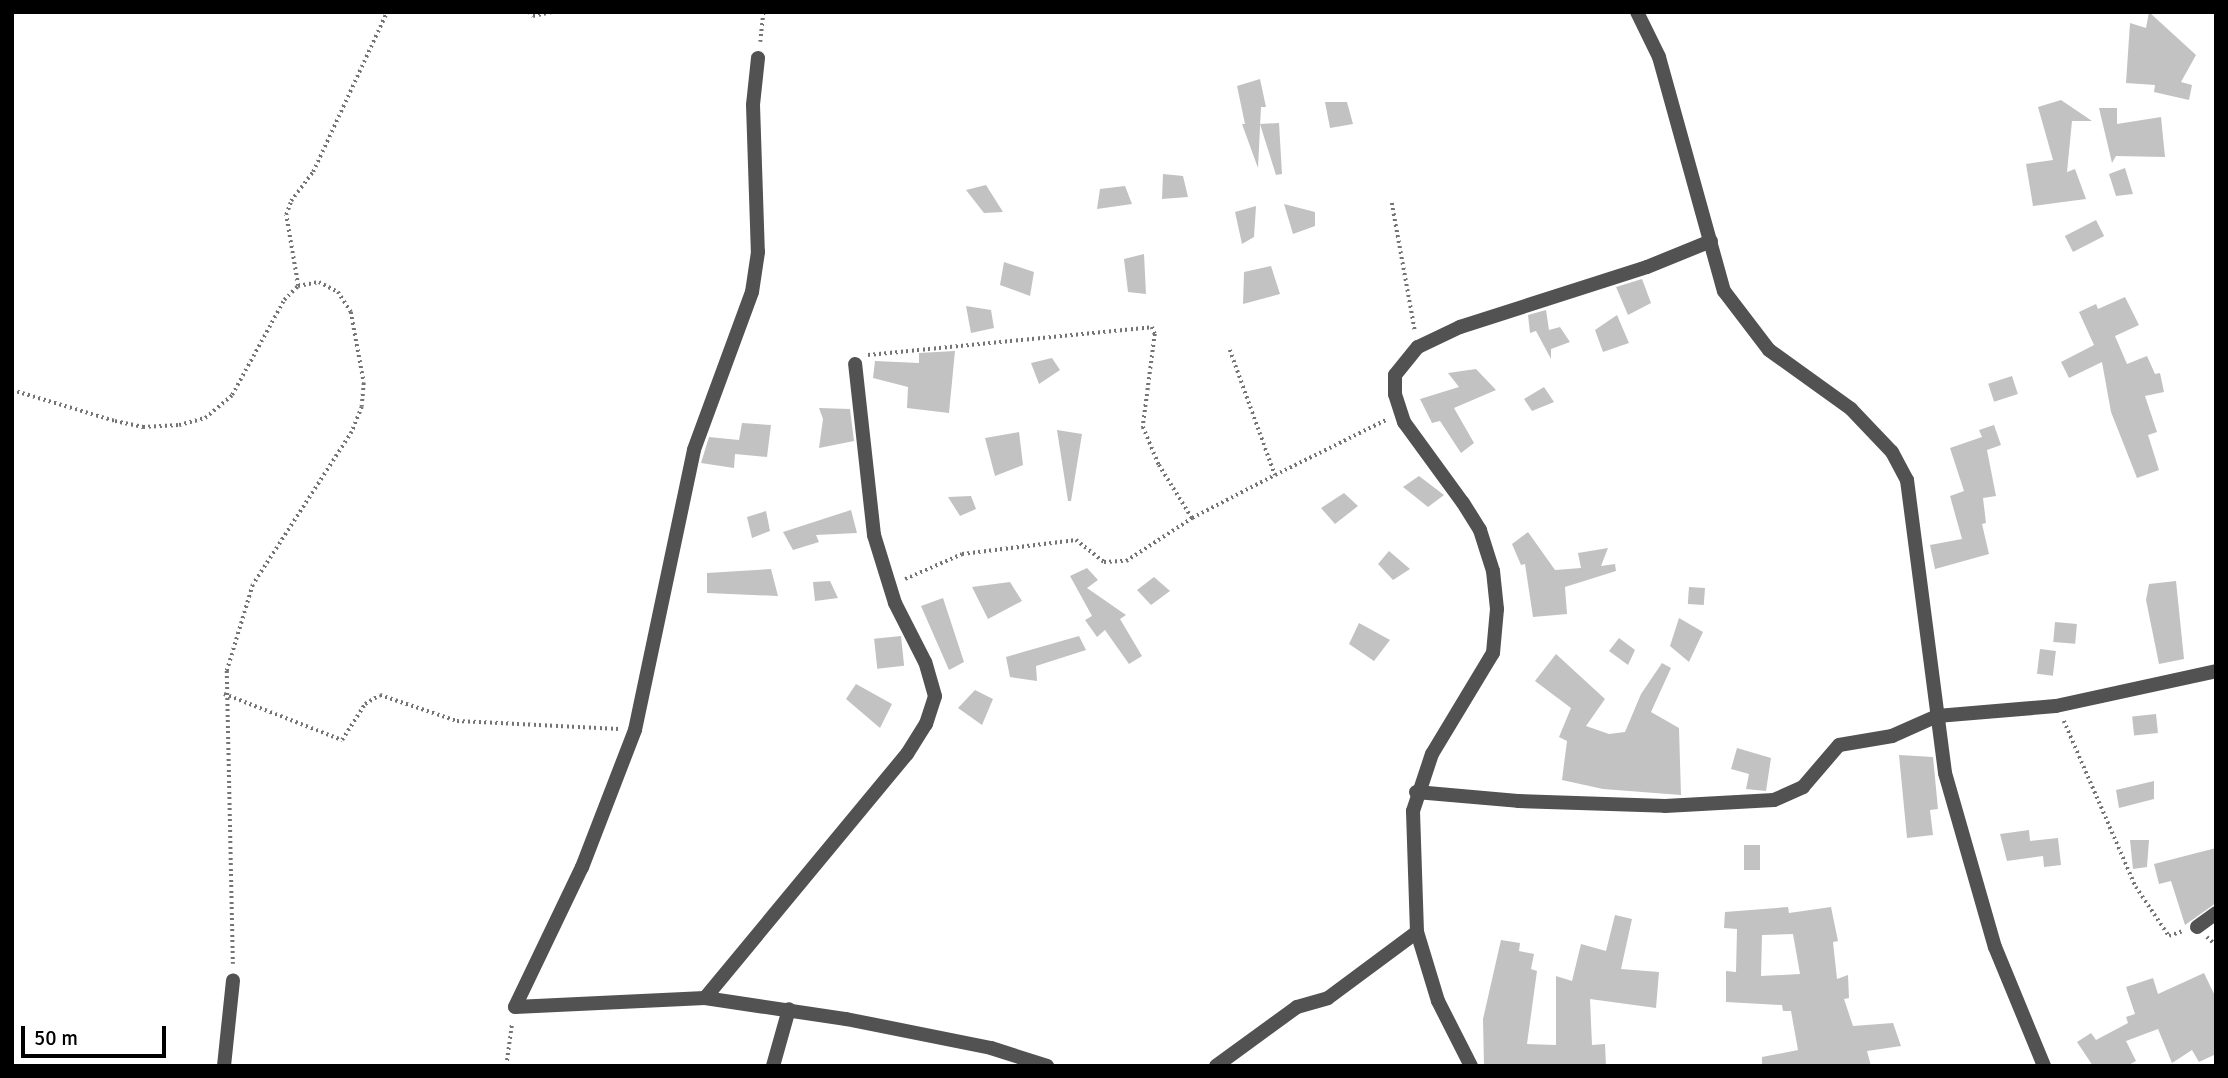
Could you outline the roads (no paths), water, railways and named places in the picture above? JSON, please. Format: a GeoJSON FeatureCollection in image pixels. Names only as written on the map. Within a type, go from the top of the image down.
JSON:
{"type":"FeatureCollection","features":[{"type":"Feature","properties":{"kind":"street"},"geometry":{"type":"LineString","coordinates":[[1637,12],[1659,57],[1724,291],[1769,350],[1851,409],[1892,452],[1907,480],[1945,773],[1995,947],[2044,1066]]}},
{"type":"Feature","properties":{"kind":"street"},"geometry":{"type":"LineString","coordinates":[[758,58],[753,106],[758,252],[752,292],[694,450],[635,730],[582,867],[515,1007],[705,998],[789,1009],[990,1048],[1047,1066]]}},
{"type":"Feature","properties":{"kind":"street"},"geometry":{"type":"LineString","coordinates":[[1471,1066],[1438,1002],[1417,932],[1416,792],[1432,754],[1493,653],[1497,609],[1493,571],[1480,530],[1401,413],[1395,375],[1418,347],[1504,311],[1647,267],[1711,241]]}},
{"type":"Feature","properties":{"kind":"street"},"geometry":{"type":"LineString","coordinates":[[705,998],[907,754],[926,724],[935,696],[925,662],[889,586],[874,535],[855,364]]}},
{"type":"Feature","properties":{"kind":"street"},"geometry":{"type":"LineString","coordinates":[[1416,792],[1518,801],[1665,806],[1774,800],[1803,787],[1839,745],[1892,736],[1937,716],[2056,706],[2216,671]]}},
{"type":"Feature","properties":{"kind":"street"},"geometry":{"type":"LineString","coordinates":[[2197,927],[2216,913]]}},
{"type":"Feature","properties":{"kind":"street"},"geometry":{"type":"LineString","coordinates":[[1216,1066],[1297,1007],[1328,998],[1417,932]]}},
{"type":"Feature","properties":{"kind":"street"},"geometry":{"type":"LineString","coordinates":[[225,1066],[233,980]]}},
{"type":"Feature","properties":{"kind":"street"},"geometry":{"type":"LineString","coordinates":[[773,1066],[789,1009]]}}]}
